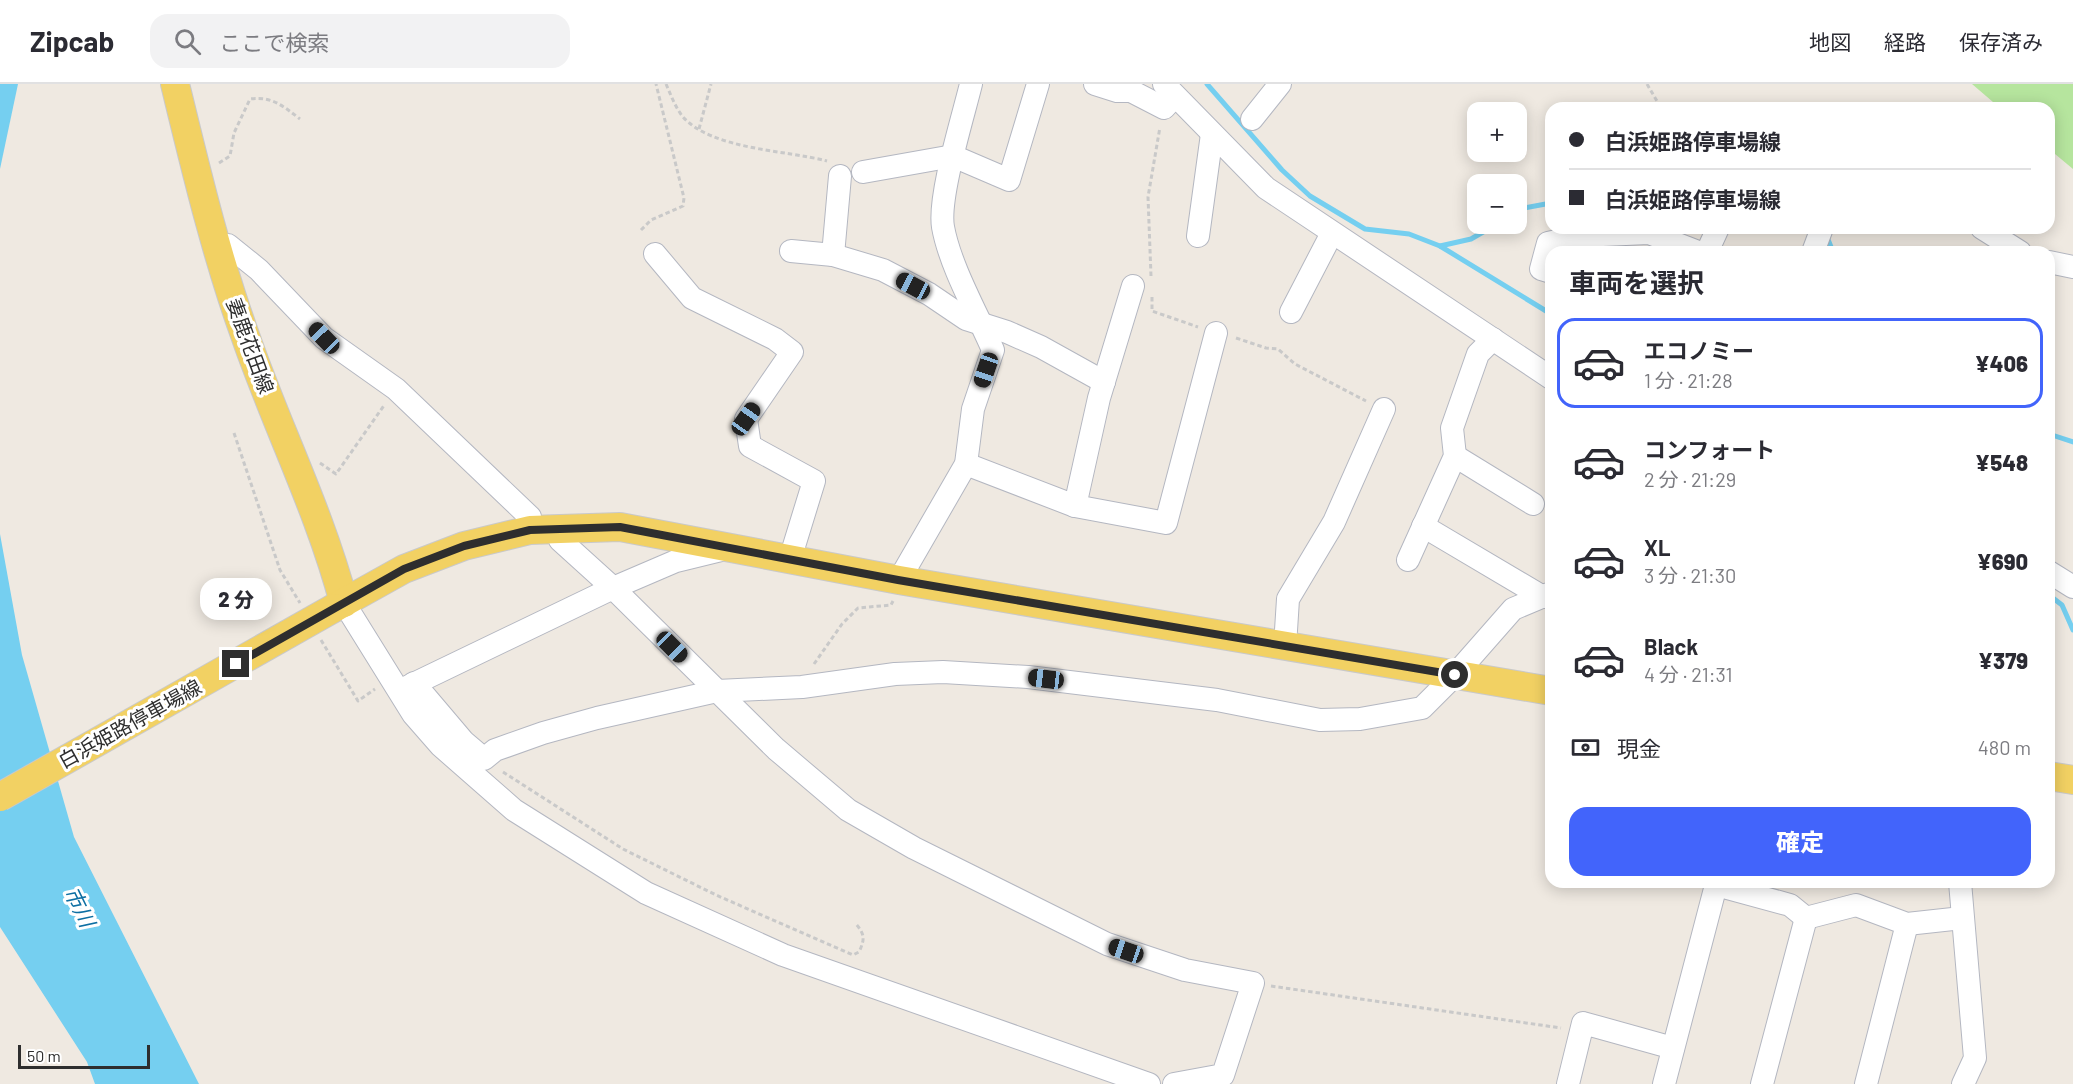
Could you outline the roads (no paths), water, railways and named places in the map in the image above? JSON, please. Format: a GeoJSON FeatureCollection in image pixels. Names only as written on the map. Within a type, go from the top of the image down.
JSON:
{"type":"FeatureCollection","features":[{"type":"Feature","properties":{"kind":"main road","name":"妻鹿花田線"},"geometry":{"type":"LineString","coordinates":[[175,84],[215,246],[246,339],[332,560],[339,606]]}},
{"type":"Feature","properties":{"kind":"main road","name":"白浜姫路停車場線"},"geometry":{"type":"LineString","coordinates":[[0,798],[404,569],[464,546],[530,530],[620,527],[898,580],[1545,690]]}},
{"type":"Feature","properties":{"kind":"main road"},"geometry":{"type":"LineString","coordinates":[[2055,777],[2073,780]]}},
{"type":"Feature","properties":{"kind":"street"},"geometry":{"type":"LineString","coordinates":[[898,580],[966,464],[973,409],[993,350],[953,262],[942,226],[953,156],[971,84]]}},
{"type":"Feature","properties":{"kind":"street"},"geometry":{"type":"LineString","coordinates":[[863,172],[953,156],[1009,180],[1038,84]]}},
{"type":"Feature","properties":{"kind":"street"},"geometry":{"type":"LineString","coordinates":[[1095,84],[1117,91],[1167,96],[1212,134],[1266,189],[1545,374]]}},
{"type":"Feature","properties":{"kind":"street"},"geometry":{"type":"LineString","coordinates":[[1252,119],[1280,84]]}},
{"type":"Feature","properties":{"kind":"street"},"geometry":{"type":"LineString","coordinates":[[1198,236],[1212,134]]}},
{"type":"Feature","properties":{"kind":"street"},"geometry":{"type":"LineString","coordinates":[[833,255],[840,176]]}},
{"type":"Feature","properties":{"kind":"street"},"geometry":{"type":"LineString","coordinates":[[1291,312],[1332,232]]}},
{"type":"Feature","properties":{"kind":"street"},"geometry":{"type":"LineString","coordinates":[[1547,246],[1548,243],[1578,236],[1614,234]]}},
{"type":"Feature","properties":{"kind":"street"},"geometry":{"type":"LineString","coordinates":[[1654,234],[1683,246]]}},
{"type":"Feature","properties":{"kind":"street"},"geometry":{"type":"LineString","coordinates":[[1992,234],[2010,246]]}},
{"type":"Feature","properties":{"kind":"street"},"geometry":{"type":"LineString","coordinates":[[215,246],[228,245],[259,270],[324,338],[396,389],[530,517]]}},
{"type":"Feature","properties":{"kind":"street"},"geometry":{"type":"LineString","coordinates":[[791,251],[833,255],[882,270],[929,294],[966,319],[1041,347],[1104,382]]}},
{"type":"Feature","properties":{"kind":"street"},"geometry":{"type":"LineString","coordinates":[[655,254],[692,298],[775,339],[792,352],[746,419],[750,446],[814,481],[790,559]]}},
{"type":"Feature","properties":{"kind":"street"},"geometry":{"type":"LineString","coordinates":[[1545,254],[1541,269],[1545,270]]}},
{"type":"Feature","properties":{"kind":"street"},"geometry":{"type":"LineString","coordinates":[[2055,263],[2073,267]]}},
{"type":"Feature","properties":{"kind":"street"},"geometry":{"type":"LineString","coordinates":[[1075,506],[1083,460],[1115,344],[1145,284]]}},
{"type":"Feature","properties":{"kind":"street"},"geometry":{"type":"LineString","coordinates":[[966,464],[1075,506],[1166,523],[1216,333]]}},
{"type":"Feature","properties":{"kind":"street"},"geometry":{"type":"LineString","coordinates":[[1408,560],[1455,456],[1452,428],[1478,354],[1493,339]]}},
{"type":"Feature","properties":{"kind":"street"},"geometry":{"type":"LineString","coordinates":[[1286,646],[1288,599],[1334,522],[1384,409]]}},
{"type":"Feature","properties":{"kind":"street"},"geometry":{"type":"LineString","coordinates":[[1455,456],[1533,504]]}},
{"type":"Feature","properties":{"kind":"street"},"geometry":{"type":"LineString","coordinates":[[1423,526],[1545,594]]}},
{"type":"Feature","properties":{"kind":"street"},"geometry":{"type":"LineString","coordinates":[[560,540],[613,588],[776,748],[848,810],[914,848],[1107,944],[1185,970],[1253,983],[1223,1075],[1174,1084]]}},
{"type":"Feature","properties":{"kind":"street"},"geometry":{"type":"LineString","coordinates":[[401,684],[676,561],[732,548]]}},
{"type":"Feature","properties":{"kind":"street"},"geometry":{"type":"LineString","coordinates":[[2055,576],[2073,587]]}},
{"type":"Feature","properties":{"kind":"street"},"geometry":{"type":"LineString","coordinates":[[339,606],[401,684],[484,759],[495,750],[543,733],[717,691],[802,687],[895,675],[943,672],[1028,677],[1217,700],[1320,720],[1350,720],[1422,708],[1455,675],[1513,609],[1545,596]]}},
{"type":"Feature","properties":{"kind":"street"},"geometry":{"type":"LineString","coordinates":[[401,684],[413,714],[441,746],[514,810],[646,893],[783,955],[1149,1084]]}},
{"type":"Feature","properties":{"kind":"street"},"geometry":{"type":"LineString","coordinates":[[1664,1084],[1715,888]]}},
{"type":"Feature","properties":{"kind":"street"},"geometry":{"type":"LineString","coordinates":[[1728,888],[1790,904],[1806,918]]}},
{"type":"Feature","properties":{"kind":"street"},"geometry":{"type":"LineString","coordinates":[[1960,888],[1975,1058],[1963,1084]]}},
{"type":"Feature","properties":{"kind":"street"},"geometry":{"type":"LineString","coordinates":[[1806,918],[1856,905],[1907,924],[1962,918]]}},
{"type":"Feature","properties":{"kind":"street"},"geometry":{"type":"LineString","coordinates":[[1762,1084],[1806,918]]}},
{"type":"Feature","properties":{"kind":"street"},"geometry":{"type":"LineString","coordinates":[[1866,1084],[1907,924]]}},
{"type":"Feature","properties":{"kind":"street"},"geometry":{"type":"LineString","coordinates":[[1568,1084],[1583,1023],[1673,1048]]}},
{"type":"Feature","properties":{"kind":"water"},"geometry":{"type":"Polygon","coordinates":[[[0,84],[18,84],[0,169],[0,84]]]}},
{"type":"Feature","properties":{"kind":"water","name":"市川"},"geometry":{"type":"Polygon","coordinates":[[[0,534],[22,655],[74,837],[199,1084],[95,1084],[87,1062],[0,927],[0,534]]]}},
{"type":"Feature","properties":{"kind":"waterway"},"geometry":{"type":"LineString","coordinates":[[1207,84],[1282,170],[1310,196],[1365,229],[1409,234],[1440,246],[1545,310]]}},
{"type":"Feature","properties":{"kind":"waterway"},"geometry":{"type":"LineString","coordinates":[[1527,207],[1545,204]]}},
{"type":"Feature","properties":{"kind":"waterway"},"geometry":{"type":"LineString","coordinates":[[1440,246],[1471,239],[1480,234]]}},
{"type":"Feature","properties":{"kind":"waterway"},"geometry":{"type":"LineString","coordinates":[[1827,237],[1831,246]]}},
{"type":"Feature","properties":{"kind":"waterway"},"geometry":{"type":"LineString","coordinates":[[2055,436],[2073,442]]}},
{"type":"Feature","properties":{"kind":"waterway"},"geometry":{"type":"LineString","coordinates":[[2055,600],[2062,605],[2073,630]]}}]}
